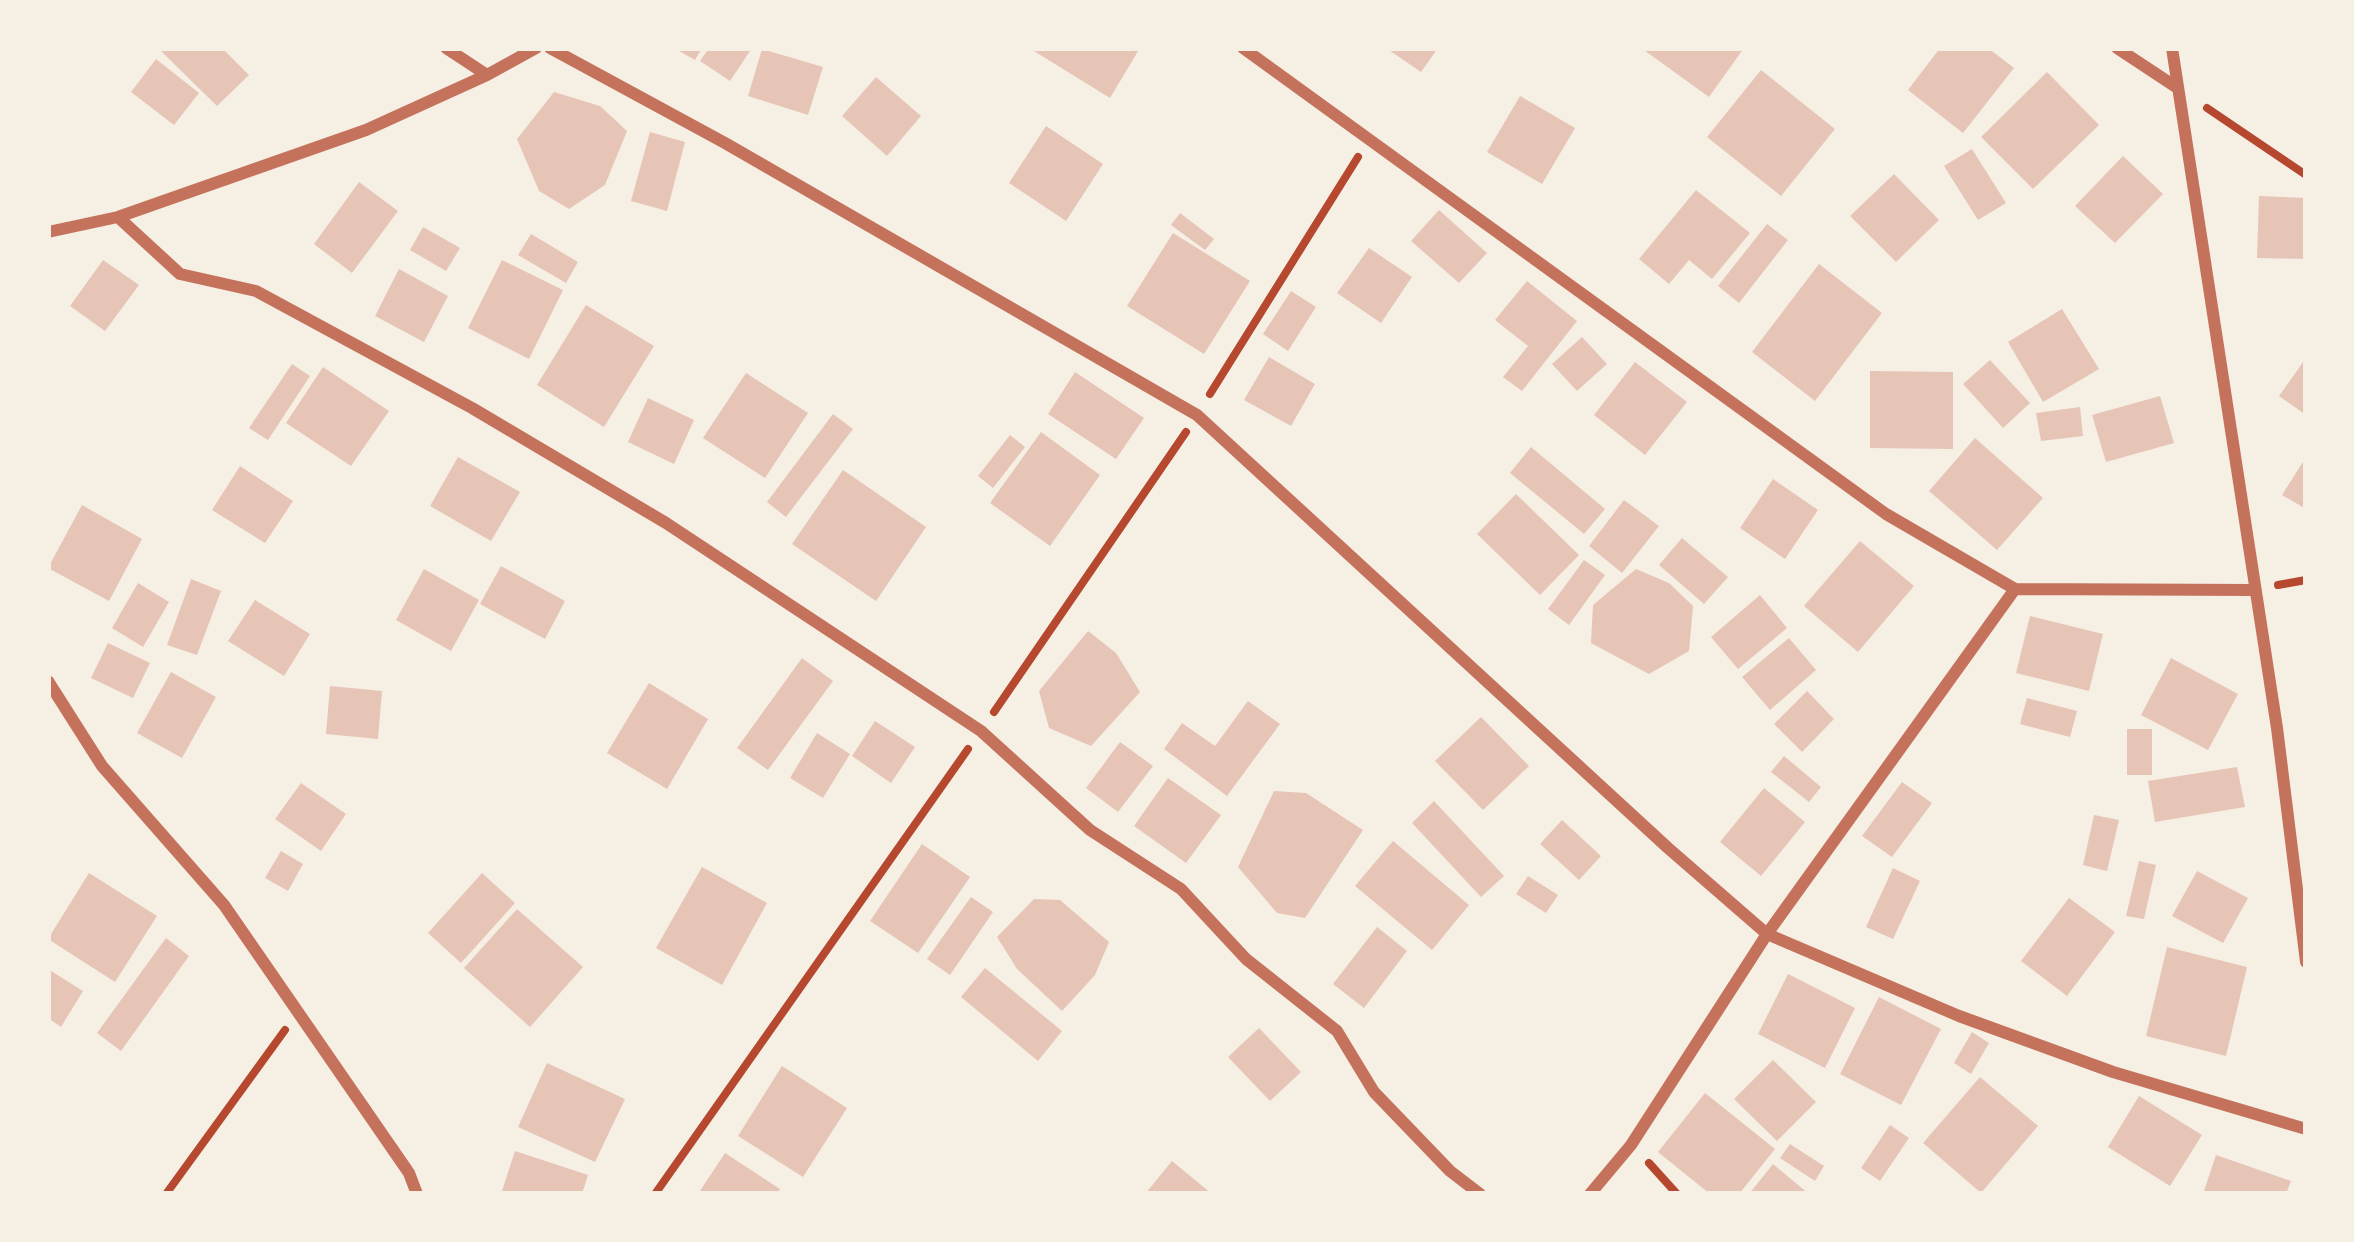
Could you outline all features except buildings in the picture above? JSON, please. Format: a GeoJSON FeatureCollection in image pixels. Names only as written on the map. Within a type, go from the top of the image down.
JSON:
{"type":"FeatureCollection","features":[{"type":"Feature","properties":{"kind":"street"},"geometry":{"type":"LineString","coordinates":[[446,48],[487,75]]}},
{"type":"Feature","properties":{"kind":"street"},"geometry":{"type":"LineString","coordinates":[[48,232],[118,217],[366,130],[536,48]]}},
{"type":"Feature","properties":{"kind":"street"},"geometry":{"type":"LineString","coordinates":[[550,48],[1198,415],[1767,934],[1959,1016],[2113,1072],[2306,1130]]}},
{"type":"Feature","properties":{"kind":"street"},"geometry":{"type":"LineString","coordinates":[[1243,48],[1886,514],[2015,589],[2253,590]]}},
{"type":"Feature","properties":{"kind":"street"},"geometry":{"type":"LineString","coordinates":[[2117,48],[2176,87]]}},
{"type":"Feature","properties":{"kind":"street"},"geometry":{"type":"LineString","coordinates":[[2172,48],[2294,844],[2306,962]]}},
{"type":"Feature","properties":{"kind":"street"},"geometry":{"type":"LineString","coordinates":[[118,217],[180,274],[256,291],[472,408],[666,523],[980,731],[1090,830],[1180,889],[1246,959],[1337,1031],[1374,1092],[1450,1171],[1480,1194]]}},
{"type":"Feature","properties":{"kind":"street"},"geometry":{"type":"LineString","coordinates":[[1590,1194],[1631,1145],[1767,934],[2015,589]]}},
{"type":"Feature","properties":{"kind":"street"},"geometry":{"type":"LineString","coordinates":[[48,681],[102,766],[224,905],[409,1173],[417,1194]]}},
{"type":"Feature","properties":{"kind":"path"},"geometry":{"type":"LineString","coordinates":[[2176,87],[2306,175]]}},
{"type":"Feature","properties":{"kind":"path"},"geometry":{"type":"LineString","coordinates":[[655,1194],[1198,415],[1368,140]]}},
{"type":"Feature","properties":{"kind":"path"},"geometry":{"type":"LineString","coordinates":[[166,1194],[298,1013]]}},
{"type":"Feature","properties":{"kind":"path"},"geometry":{"type":"LineString","coordinates":[[1631,1145],[1677,1194]]}}]}
